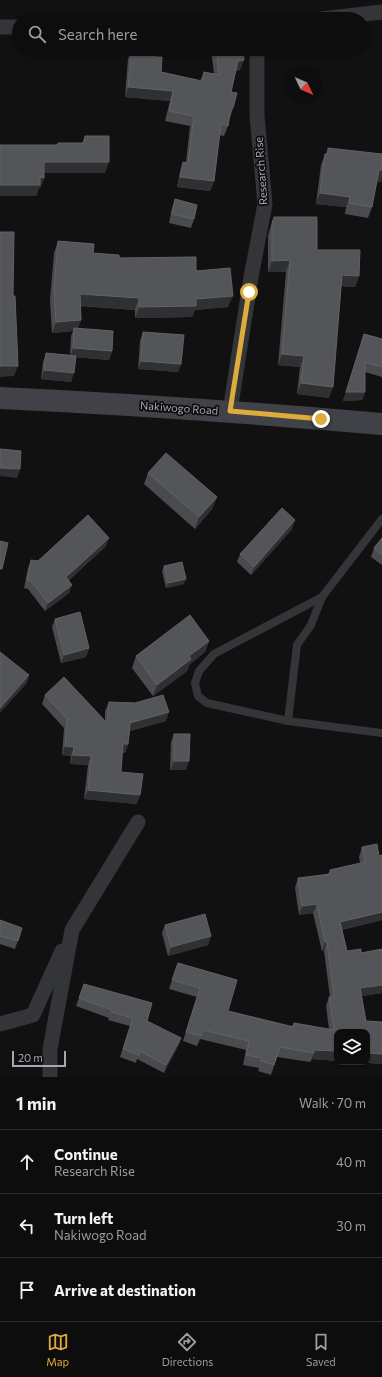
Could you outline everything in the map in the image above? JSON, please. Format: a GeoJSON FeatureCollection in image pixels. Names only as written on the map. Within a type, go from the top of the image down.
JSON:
{"type":"FeatureCollection","features":[{"type":"Feature","properties":{"kind":"street"},"geometry":{"type":"LineString","coordinates":[[370,13],[382,12]]}},
{"type":"Feature","properties":{"kind":"street"},"geometry":{"type":"LineString","coordinates":[[0,27],[12,27]]}},
{"type":"Feature","properties":{"kind":"street","name":"Research Rise"},"geometry":{"type":"LineString","coordinates":[[230,411],[265,204],[257,116],[256,56]]}},
{"type":"Feature","properties":{"kind":"street","name":"Nakiwogo Road"},"geometry":{"type":"LineString","coordinates":[[0,398],[114,403],[382,424]]}},
{"type":"Feature","properties":{"kind":"street"},"geometry":{"type":"LineString","coordinates":[[0,1024],[33,1015],[72,930],[138,822]]}},
{"type":"Feature","properties":{"kind":"street"},"geometry":{"type":"LineString","coordinates":[[50,1077],[50,1049],[72,930]]}},
{"type":"Feature","properties":{"kind":"lane"},"geometry":{"type":"LineString","coordinates":[[288,721],[297,645],[311,624],[322,597],[382,519]]}},
{"type":"Feature","properties":{"kind":"lane"},"geometry":{"type":"LineString","coordinates":[[322,597],[214,654],[199,671],[195,683],[198,696],[207,703],[288,721],[382,733]]}},
{"type":"Feature","properties":{"kind":"building"},"geometry":{"type":"Polygon","coordinates":[[[131,56],[162,57],[161,72],[202,81],[204,72],[219,75],[217,56],[244,56],[244,60],[238,61],[231,92],[237,93],[233,108],[231,108],[228,126],[221,124],[214,181],[180,177],[183,162],[188,163],[194,116],[169,111],[173,91],[128,87],[131,56]]]}},
{"type":"Feature","properties":{"kind":"building"},"geometry":{"type":"Polygon","coordinates":[[[85,136],[109,136],[109,162],[44,162],[44,178],[40,177],[40,185],[0,185],[0,145],[58,145],[58,143],[84,143],[85,136]]]}},
{"type":"Feature","properties":{"kind":"building"},"geometry":{"type":"Polygon","coordinates":[[[328,148],[382,154],[382,170],[379,170],[372,207],[349,203],[350,197],[320,193],[325,154],[328,154],[328,148]]]}},
{"type":"Feature","properties":{"kind":"building"},"geometry":{"type":"Polygon","coordinates":[[[175,199],[197,205],[194,219],[172,214],[175,199]]]}},
{"type":"Feature","properties":{"kind":"building"},"geometry":{"type":"Polygon","coordinates":[[[274,217],[317,217],[317,250],[360,250],[359,276],[342,275],[333,387],[301,383],[304,356],[282,354],[290,260],[272,261],[272,224],[274,217]]]}},
{"type":"Feature","properties":{"kind":"building"},"geometry":{"type":"Polygon","coordinates":[[[0,232],[14,232],[13,296],[15,296],[18,366],[0,366],[0,232]]]}},
{"type":"Feature","properties":{"kind":"building"},"geometry":{"type":"Polygon","coordinates":[[[58,241],[94,244],[93,253],[119,255],[119,258],[196,257],[196,271],[230,268],[233,296],[196,299],[196,306],[139,307],[139,298],[80,294],[81,320],[56,322],[54,289],[58,241]]]}},
{"type":"Feature","properties":{"kind":"building"},"geometry":{"type":"Polygon","coordinates":[[[74,328],[113,331],[112,351],[73,348],[74,328]]]}},
{"type":"Feature","properties":{"kind":"building"},"geometry":{"type":"Polygon","coordinates":[[[143,332],[184,335],[181,364],[141,361],[143,332]]]}},
{"type":"Feature","properties":{"kind":"building"},"geometry":{"type":"Polygon","coordinates":[[[364,334],[382,339],[382,367],[365,362],[365,392],[346,392],[364,334]]]}},
{"type":"Feature","properties":{"kind":"building"},"geometry":{"type":"Polygon","coordinates":[[[46,353],[76,356],[74,373],[44,370],[46,353]]]}},
{"type":"Feature","properties":{"kind":"building"},"geometry":{"type":"Polygon","coordinates":[[[0,449],[21,451],[20,469],[0,468],[0,449]]]}},
{"type":"Feature","properties":{"kind":"building"},"geometry":{"type":"Polygon","coordinates":[[[166,453],[217,497],[199,517],[148,473],[166,453]]]}},
{"type":"Feature","properties":{"kind":"building"},"geometry":{"type":"Polygon","coordinates":[[[282,508],[295,520],[254,567],[240,554],[282,508]]]}},
{"type":"Feature","properties":{"kind":"building"},"geometry":{"type":"Polygon","coordinates":[[[88,515],[109,538],[66,577],[72,585],[48,603],[31,581],[27,580],[31,560],[38,561],[88,515]]]}},
{"type":"Feature","properties":{"kind":"building"},"geometry":{"type":"Polygon","coordinates":[[[382,538],[382,555],[374,548],[382,538]]]}},
{"type":"Feature","properties":{"kind":"building"},"geometry":{"type":"Polygon","coordinates":[[[0,541],[8,543],[2,569],[0,569],[0,541]]]}},
{"type":"Feature","properties":{"kind":"building"},"geometry":{"type":"Polygon","coordinates":[[[182,562],[186,579],[168,583],[164,566],[182,562]]]}},
{"type":"Feature","properties":{"kind":"building"},"geometry":{"type":"Polygon","coordinates":[[[80,612],[89,648],[64,655],[55,619],[80,612]]]}},
{"type":"Feature","properties":{"kind":"building"},"geometry":{"type":"Polygon","coordinates":[[[190,615],[209,641],[189,656],[191,659],[157,685],[136,656],[190,615]]]}},
{"type":"Feature","properties":{"kind":"building"},"geometry":{"type":"Polygon","coordinates":[[[0,652],[29,675],[0,708],[0,652]]]}},
{"type":"Feature","properties":{"kind":"building"},"geometry":{"type":"Polygon","coordinates":[[[64,677],[107,723],[109,702],[135,703],[163,695],[169,712],[130,723],[128,744],[123,744],[121,772],[143,774],[140,795],[88,790],[91,756],[73,755],[74,747],[65,746],[67,719],[45,695],[64,677]]]}},
{"type":"Feature","properties":{"kind":"building"},"geometry":{"type":"Polygon","coordinates":[[[174,734],[190,734],[189,761],[174,761],[174,734]]]}},
{"type":"Feature","properties":{"kind":"building"},"geometry":{"type":"Polygon","coordinates":[[[377,844],[379,856],[382,855],[382,912],[340,922],[347,951],[361,949],[361,953],[382,949],[382,985],[360,988],[366,1021],[382,1022],[382,1054],[370,1053],[370,1029],[334,1030],[329,997],[334,996],[327,942],[325,942],[317,904],[302,906],[298,878],[331,874],[330,870],[365,862],[362,847],[377,844]]]}},
{"type":"Feature","properties":{"kind":"building"},"geometry":{"type":"Polygon","coordinates":[[[205,914],[211,936],[171,947],[165,925],[205,914]]]}},
{"type":"Feature","properties":{"kind":"building"},"geometry":{"type":"Polygon","coordinates":[[[0,920],[22,928],[18,941],[0,936],[0,920]]]}},
{"type":"Feature","properties":{"kind":"building"},"geometry":{"type":"Polygon","coordinates":[[[178,963],[237,980],[228,1011],[293,1027],[294,1023],[334,1030],[334,1051],[314,1050],[314,1053],[280,1047],[274,1065],[261,1061],[262,1058],[246,1055],[249,1041],[203,1030],[201,1036],[186,1032],[200,988],[172,980],[178,963]]]}},
{"type":"Feature","properties":{"kind":"building"},"geometry":{"type":"Polygon","coordinates":[[[84,984],[152,1003],[147,1021],[181,1038],[166,1065],[140,1051],[139,1055],[123,1049],[133,1018],[111,1012],[112,1010],[79,998],[84,984]]]}},
{"type":"Feature","properties":{"kind":"route"},"geometry":{"type":"LineString","coordinates":[[249,292],[230,411],[321,419]]}}]}
